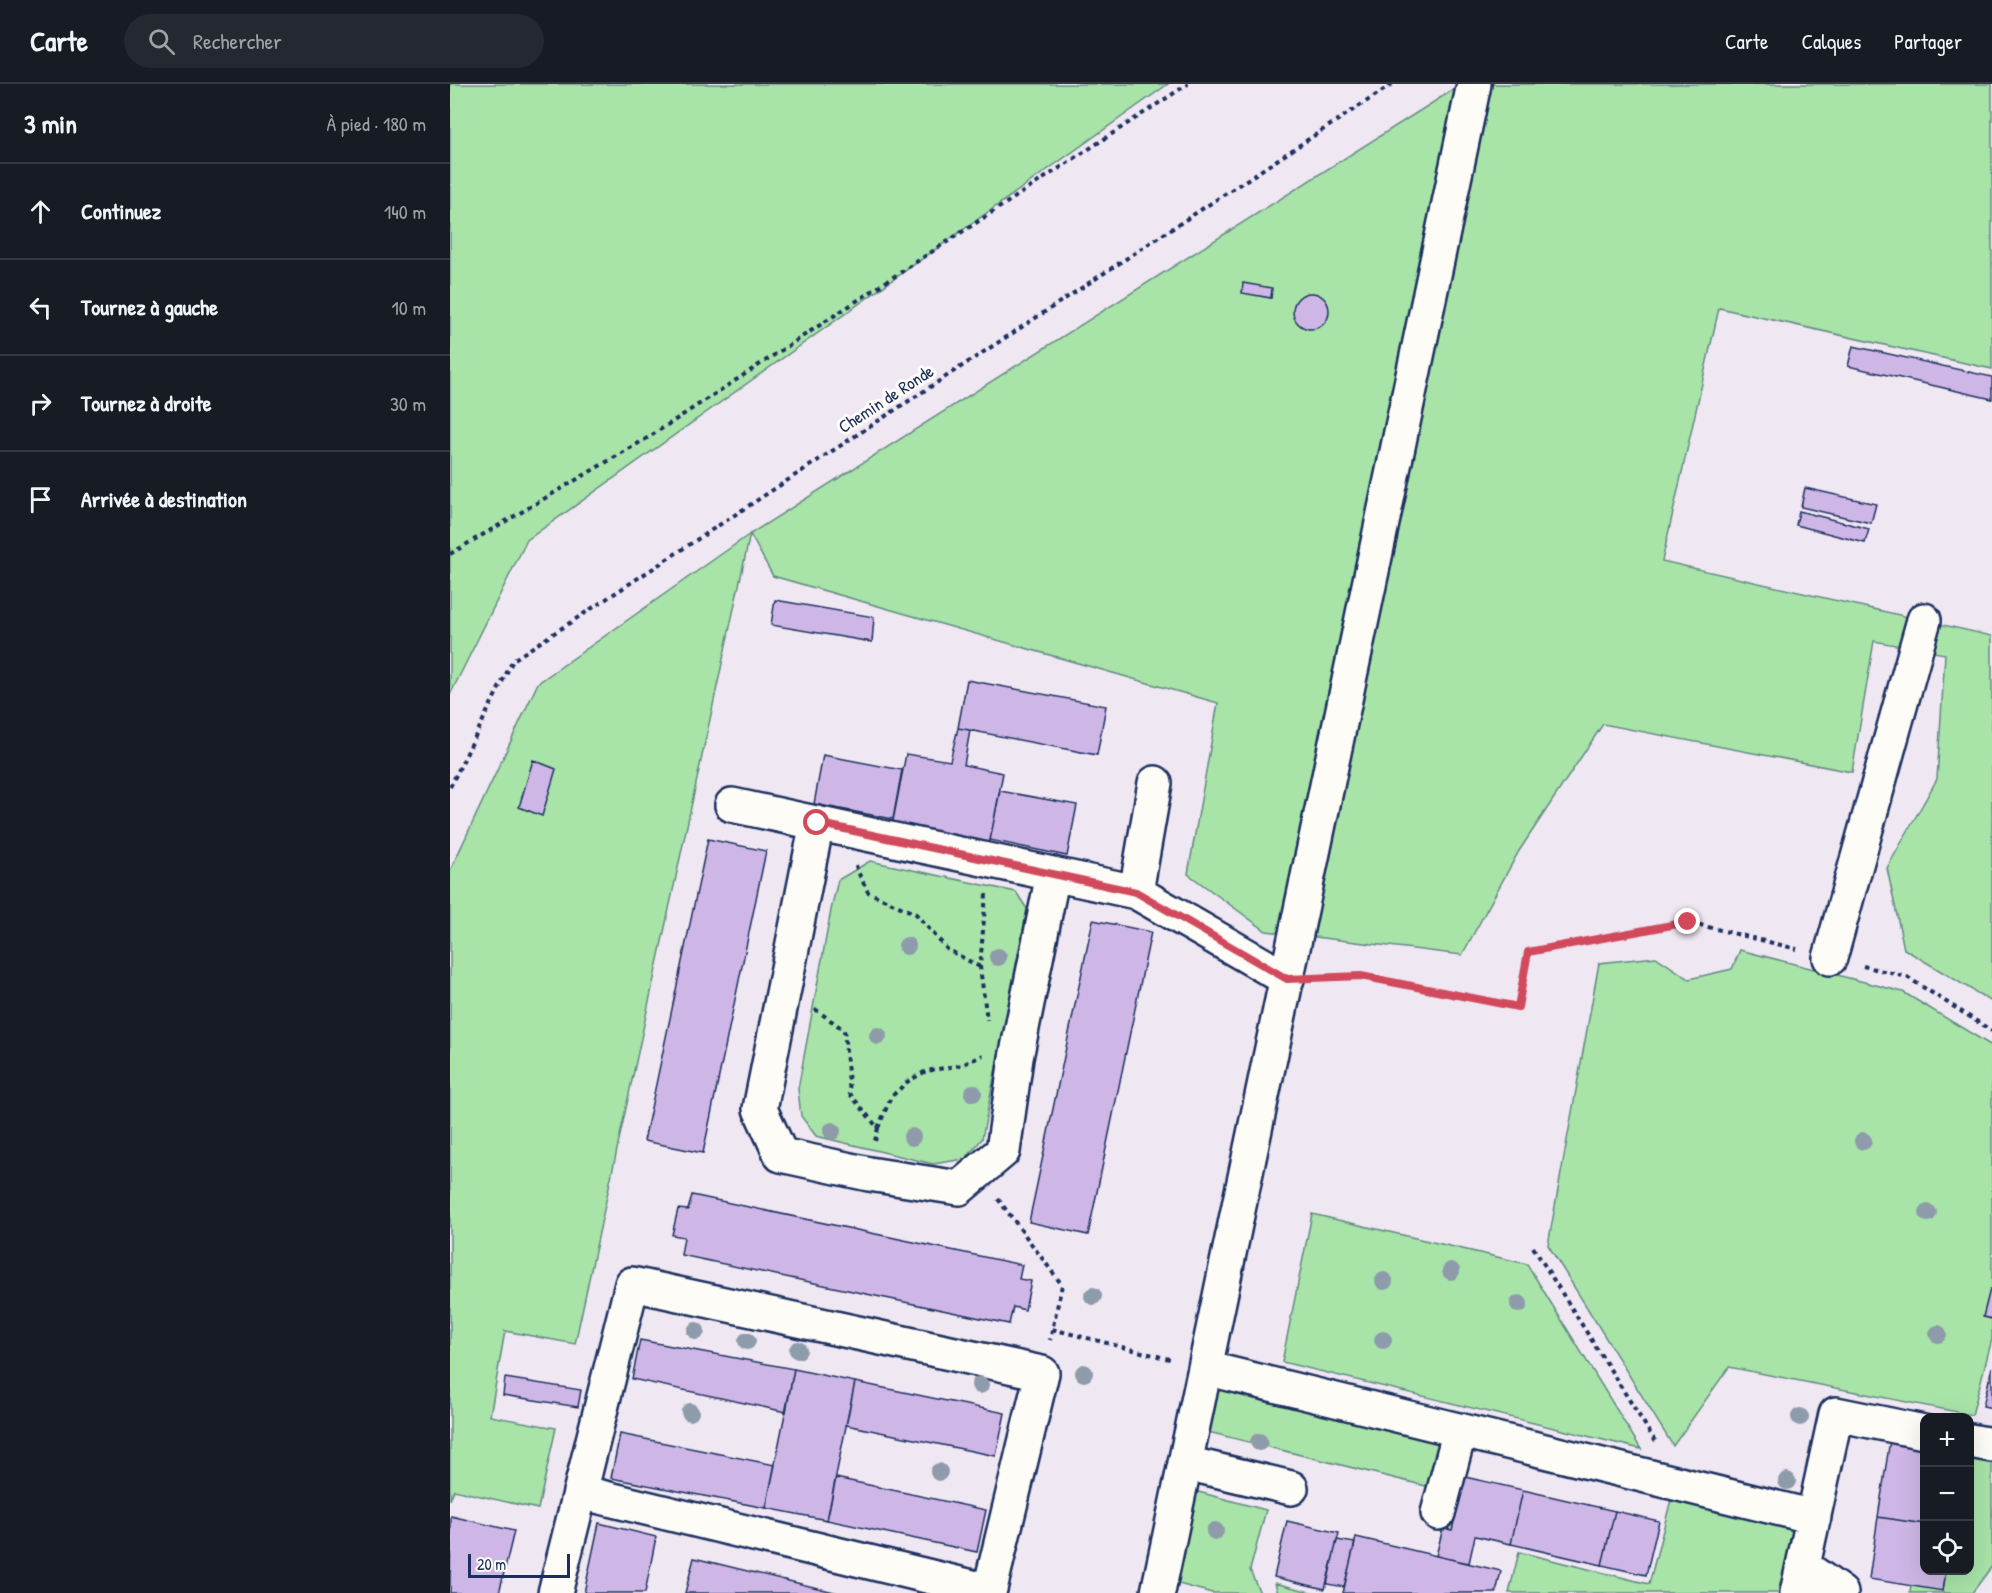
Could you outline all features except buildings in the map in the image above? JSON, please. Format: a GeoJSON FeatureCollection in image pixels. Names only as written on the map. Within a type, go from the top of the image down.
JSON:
{"type":"FeatureCollection","features":[{"type":"Feature","properties":{"kind":"street"},"geometry":{"type":"LineString","coordinates":[[1159,1593],[1474,84]]}},
{"type":"Feature","properties":{"kind":"street"},"geometry":{"type":"LineString","coordinates":[[1830,958],[1924,620]]}},
{"type":"Feature","properties":{"kind":"street"},"geometry":{"type":"LineString","coordinates":[[1136,892],[1155,783]]}},
{"type":"Feature","properties":{"kind":"street"},"geometry":{"type":"LineString","coordinates":[[732,805],[1136,892],[1287,979]]}},
{"type":"Feature","properties":{"kind":"street"},"geometry":{"type":"LineString","coordinates":[[817,823],[760,1109],[781,1155],[868,1174],[960,1188],[1003,1151],[1004,1054],[1053,874]]}},
{"type":"Feature","properties":{"kind":"street"},"geometry":{"type":"LineString","coordinates":[[555,1593],[580,1492],[632,1284],[1042,1373],[989,1592],[580,1492]]}},
{"type":"Feature","properties":{"kind":"street"},"geometry":{"type":"LineString","coordinates":[[1205,1368],[1814,1517]]}},
{"type":"Feature","properties":{"kind":"street"},"geometry":{"type":"LineString","coordinates":[[1841,1593],[1800,1579],[1836,1414],[1920,1431]]}},
{"type":"Feature","properties":{"kind":"street"},"geometry":{"type":"LineString","coordinates":[[1438,1513],[1460,1430]]}},
{"type":"Feature","properties":{"kind":"street"},"geometry":{"type":"LineString","coordinates":[[1974,1442],[1992,1445]]}},
{"type":"Feature","properties":{"kind":"street"},"geometry":{"type":"LineString","coordinates":[[1186,1462],[1291,1488]]}},
{"type":"Feature","properties":{"kind":"path"},"geometry":{"type":"LineString","coordinates":[[450,554],[649,436],[1188,84]]}},
{"type":"Feature","properties":{"kind":"path","name":"Chemin de Ronde"},"geometry":{"type":"LineString","coordinates":[[450,787],[513,660],[1392,84]]}},
{"type":"Feature","properties":{"kind":"path"},"geometry":{"type":"LineString","coordinates":[[851,830],[857,870],[868,892],[916,914],[947,949],[980,967]]}},
{"type":"Feature","properties":{"kind":"path"},"geometry":{"type":"LineString","coordinates":[[868,1174],[878,1128],[891,1097],[907,1082],[926,1071],[962,1065],[1004,1054],[980,967],[989,860]]}},
{"type":"Feature","properties":{"kind":"path"},"geometry":{"type":"LineString","coordinates":[[1287,979],[1361,976],[1518,1007],[1528,952],[1688,922],[1907,977],[1992,1031]]}},
{"type":"Feature","properties":{"kind":"path"},"geometry":{"type":"LineString","coordinates":[[781,1000],[813,1007],[844,1030],[850,1094],[878,1128]]}},
{"type":"Feature","properties":{"kind":"path"},"geometry":{"type":"LineString","coordinates":[[978,1172],[1062,1285],[1042,1373]]}},
{"type":"Feature","properties":{"kind":"path"},"geometry":{"type":"LineString","coordinates":[[1533,1247],[1683,1486]]}},
{"type":"Feature","properties":{"kind":"path"},"geometry":{"type":"LineString","coordinates":[[1052,1329],[1205,1368]]}},
{"type":"Feature","properties":{"kind":"green space"},"geometry":{"type":"Polygon","coordinates":[[[450,84],[1168,84],[527,540],[450,695],[450,84]]]}},
{"type":"Feature","properties":{"kind":"green space"},"geometry":{"type":"Polygon","coordinates":[[[1462,84],[1992,84],[1992,369],[1719,308],[1662,561],[1992,636],[1992,1002],[1904,949],[1887,868],[1937,779],[1945,654],[1874,641],[1852,772],[1603,724],[1519,851],[1462,955],[1266,931],[1188,874],[1218,703],[773,576],[750,534],[1462,84]]]}},
{"type":"Feature","properties":{"kind":"green space"},"geometry":{"type":"Polygon","coordinates":[[[750,534],[575,1344],[505,1331],[490,1416],[556,1428],[538,1509],[454,1490],[450,1500],[450,871],[538,683],[750,534]]]}},
{"type":"Feature","properties":{"kind":"green space"},"geometry":{"type":"Polygon","coordinates":[[[870,861],[1016,892],[1027,909],[982,1139],[965,1159],[933,1164],[816,1136],[801,1116],[798,1089],[838,880],[870,861]]]}},
{"type":"Feature","properties":{"kind":"green space"},"geometry":{"type":"Polygon","coordinates":[[[1740,950],[1903,992],[1992,1046],[1992,1339],[1973,1413],[1962,1413],[1729,1367],[1673,1446],[1548,1245],[1599,963],[1656,957],[1689,979],[1732,969],[1740,950]]]}},
{"type":"Feature","properties":{"kind":"green space"},"geometry":{"type":"Polygon","coordinates":[[[1312,1214],[1527,1264],[1641,1449],[1282,1362],[1312,1214]]]}},
{"type":"Feature","properties":{"kind":"green space"},"geometry":{"type":"Polygon","coordinates":[[[1215,1386],[1441,1442],[1430,1487],[1204,1431],[1215,1386]]]}},
{"type":"Feature","properties":{"kind":"green space"},"geometry":{"type":"Polygon","coordinates":[[[1974,1455],[1992,1462],[1992,1566],[1972,1593],[1910,1593],[1911,1585],[1943,1590],[1945,1575],[1974,1575],[1974,1455]]]}},
{"type":"Feature","properties":{"kind":"green space"},"geometry":{"type":"Polygon","coordinates":[[[1191,1490],[1266,1510],[1250,1570],[1260,1593],[1212,1593],[1171,1582],[1191,1490]]]}},
{"type":"Feature","properties":{"kind":"green space"},"geometry":{"type":"Polygon","coordinates":[[[1672,1496],[1796,1527],[1781,1593],[1509,1593],[1519,1552],[1649,1584],[1672,1496]]]}},
{"type":"Feature","properties":{"kind":"green space"},"geometry":{"type":"Polygon","coordinates":[[[1275,1583],[1314,1593],[1278,1593],[1275,1583]]]}},
{"type":"Feature","properties":{"kind":"route"},"geometry":{"type":"LineString","coordinates":[[817,823],[1136,892],[1287,979],[1361,976],[1518,1007],[1528,952],[1688,922]]}}]}
